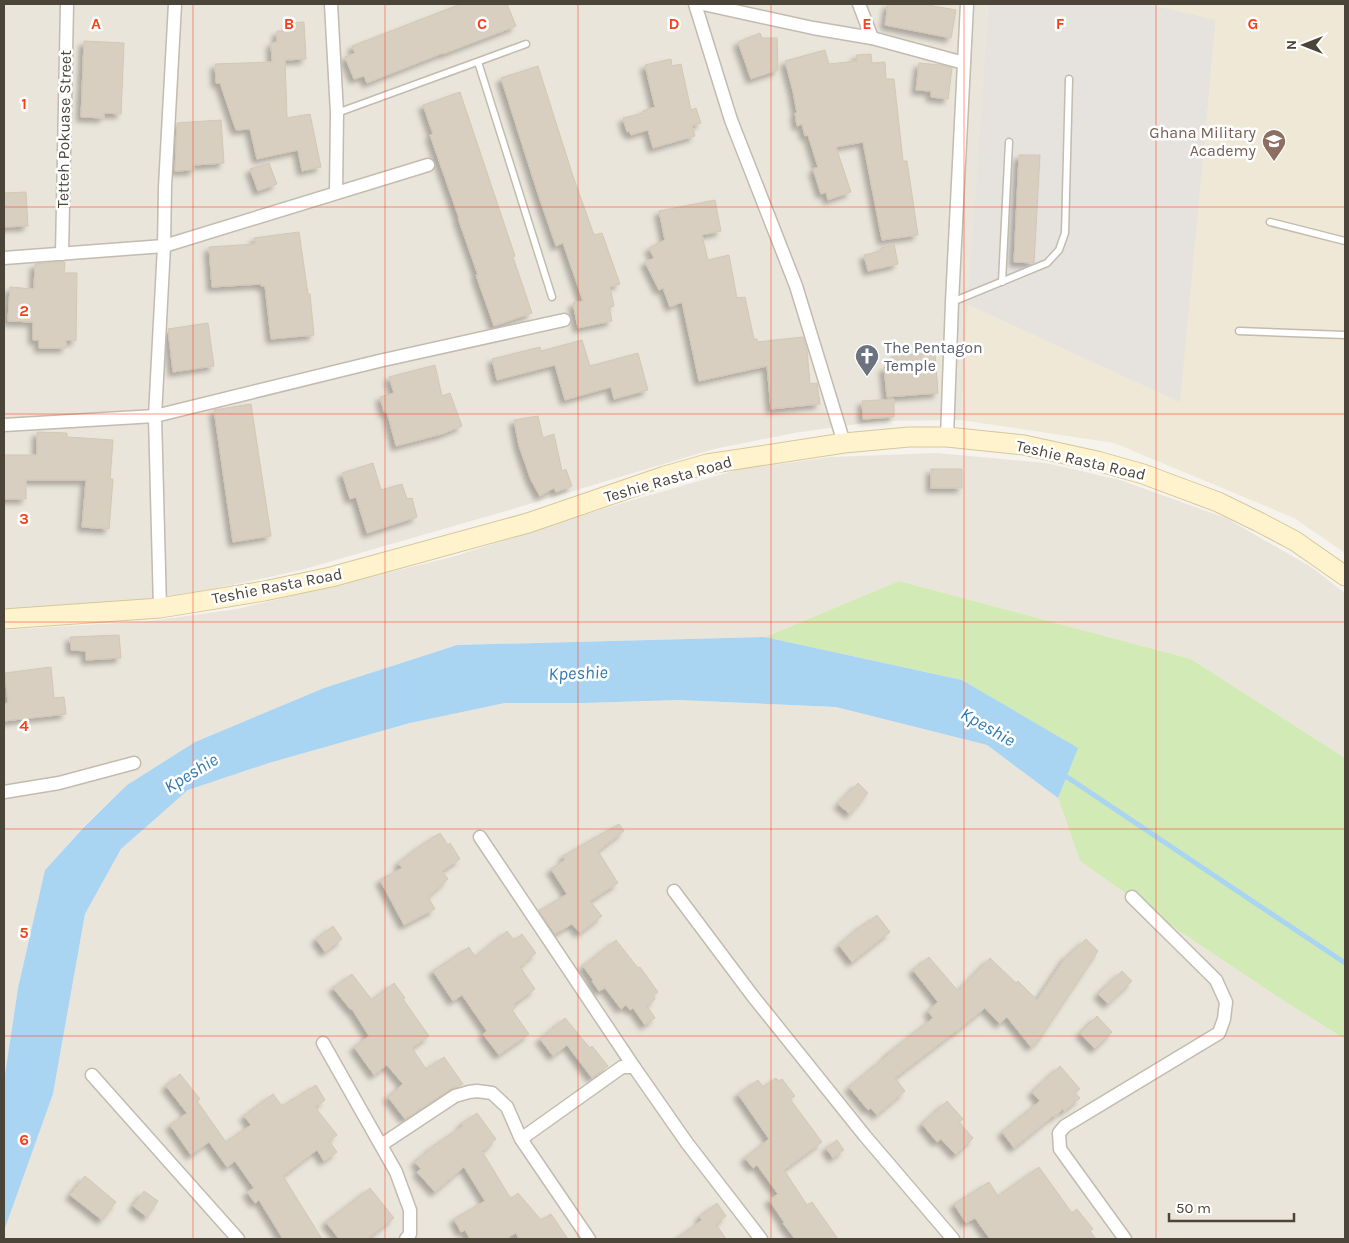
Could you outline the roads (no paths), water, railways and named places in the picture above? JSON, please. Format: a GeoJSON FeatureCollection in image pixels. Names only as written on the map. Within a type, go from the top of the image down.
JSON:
{"type":"FeatureCollection","features":[{"type":"Feature","properties":{"kind":"main road","name":"Teshie Rasta Road"},"geometry":{"type":"LineString","coordinates":[[4,619],[160,608],[264,591],[331,577],[528,522],[664,476],[707,464],[844,442],[909,437],[947,437],[1024,445],[1096,461],[1143,474],[1218,502],[1259,522],[1294,541],[1345,576]]}},
{"type":"Feature","properties":{"kind":"street","name":"Tetteh Pokuase Street"},"geometry":{"type":"LineString","coordinates":[[62,254],[67,4]]}},
{"type":"Feature","properties":{"kind":"street"},"geometry":{"type":"LineString","coordinates":[[160,608],[155,416],[164,246],[165,187],[176,4]]}},
{"type":"Feature","properties":{"kind":"street"},"geometry":{"type":"LineString","coordinates":[[332,4],[337,113],[336,192]]}},
{"type":"Feature","properties":{"kind":"street"},"geometry":{"type":"LineString","coordinates":[[695,4],[731,120],[796,286],[844,442]]}},
{"type":"Feature","properties":{"kind":"street"},"geometry":{"type":"LineString","coordinates":[[703,4],[813,28],[872,38],[964,63]]}},
{"type":"Feature","properties":{"kind":"street"},"geometry":{"type":"LineString","coordinates":[[860,4],[872,38]]}},
{"type":"Feature","properties":{"kind":"street"},"geometry":{"type":"LineString","coordinates":[[947,437],[967,4]]}},
{"type":"Feature","properties":{"kind":"street"},"geometry":{"type":"LineString","coordinates":[[4,258],[164,246],[428,165]]}},
{"type":"Feature","properties":{"kind":"street"},"geometry":{"type":"LineString","coordinates":[[4,425],[155,416],[379,361],[564,320]]}},
{"type":"Feature","properties":{"kind":"street"},"geometry":{"type":"LineString","coordinates":[[4,792],[58,783],[134,762]]}},
{"type":"Feature","properties":{"kind":"street"},"geometry":{"type":"LineString","coordinates":[[480,837],[687,1143],[761,1239]]}},
{"type":"Feature","properties":{"kind":"street"},"geometry":{"type":"LineString","coordinates":[[674,890],[758,1003],[865,1136],[953,1239]]}},
{"type":"Feature","properties":{"kind":"street"},"geometry":{"type":"LineString","coordinates":[[1125,1239],[1060,1149],[1059,1133],[1065,1126],[1219,1033],[1224,1019],[1226,1002],[1216,980],[1132,897]]}},
{"type":"Feature","properties":{"kind":"street"},"geometry":{"type":"LineString","coordinates":[[323,1043],[396,1172],[410,1210],[410,1234],[406,1239]]}},
{"type":"Feature","properties":{"kind":"street"},"geometry":{"type":"LineString","coordinates":[[521,1138],[622,1067],[634,1067]]}},
{"type":"Feature","properties":{"kind":"street"},"geometry":{"type":"LineString","coordinates":[[92,1075],[238,1239]]}},
{"type":"Feature","properties":{"kind":"street"},"geometry":{"type":"LineString","coordinates":[[381,1145],[455,1096],[477,1091],[492,1093],[507,1107],[521,1138],[590,1239]]}},
{"type":"Feature","properties":{"kind":"lane"},"geometry":{"type":"LineString","coordinates":[[337,113],[526,44]]}},
{"type":"Feature","properties":{"kind":"lane"},"geometry":{"type":"LineString","coordinates":[[478,62],[552,297]]}},
{"type":"Feature","properties":{"kind":"lane"},"geometry":{"type":"LineString","coordinates":[[952,302],[1047,263],[1059,250],[1065,233],[1069,79]]}},
{"type":"Feature","properties":{"kind":"lane"},"geometry":{"type":"LineString","coordinates":[[1002,282],[1009,142]]}},
{"type":"Feature","properties":{"kind":"lane"},"geometry":{"type":"LineString","coordinates":[[1270,222],[1345,241]]}},
{"type":"Feature","properties":{"kind":"lane"},"geometry":{"type":"LineString","coordinates":[[1240,330],[1345,335]]}},
{"type":"Feature","properties":{"kind":"water"},"geometry":{"type":"Polygon","coordinates":[[[765,637],[962,680],[1078,748],[1058,798],[987,745],[836,707],[679,700],[505,703],[410,723],[269,763],[188,790],[121,849],[85,914],[53,1094],[4,1231],[4,1081],[18,988],[45,870],[84,827],[127,785],[195,742],[324,688],[457,645],[765,637]]]}},
{"type":"Feature","properties":{"kind":"waterway","name":"Kpeshie"},"geometry":{"type":"LineString","coordinates":[[1061,773],[1345,963]]}},
{"type":"Feature","properties":{"kind":"place","name":"Ghana Military Academy"},"geometry":{"type":"Point","coordinates":[1274,162]}},
{"type":"Feature","properties":{"kind":"place","name":"The Pentagon Temple"},"geometry":{"type":"Point","coordinates":[867,377]}}]}
